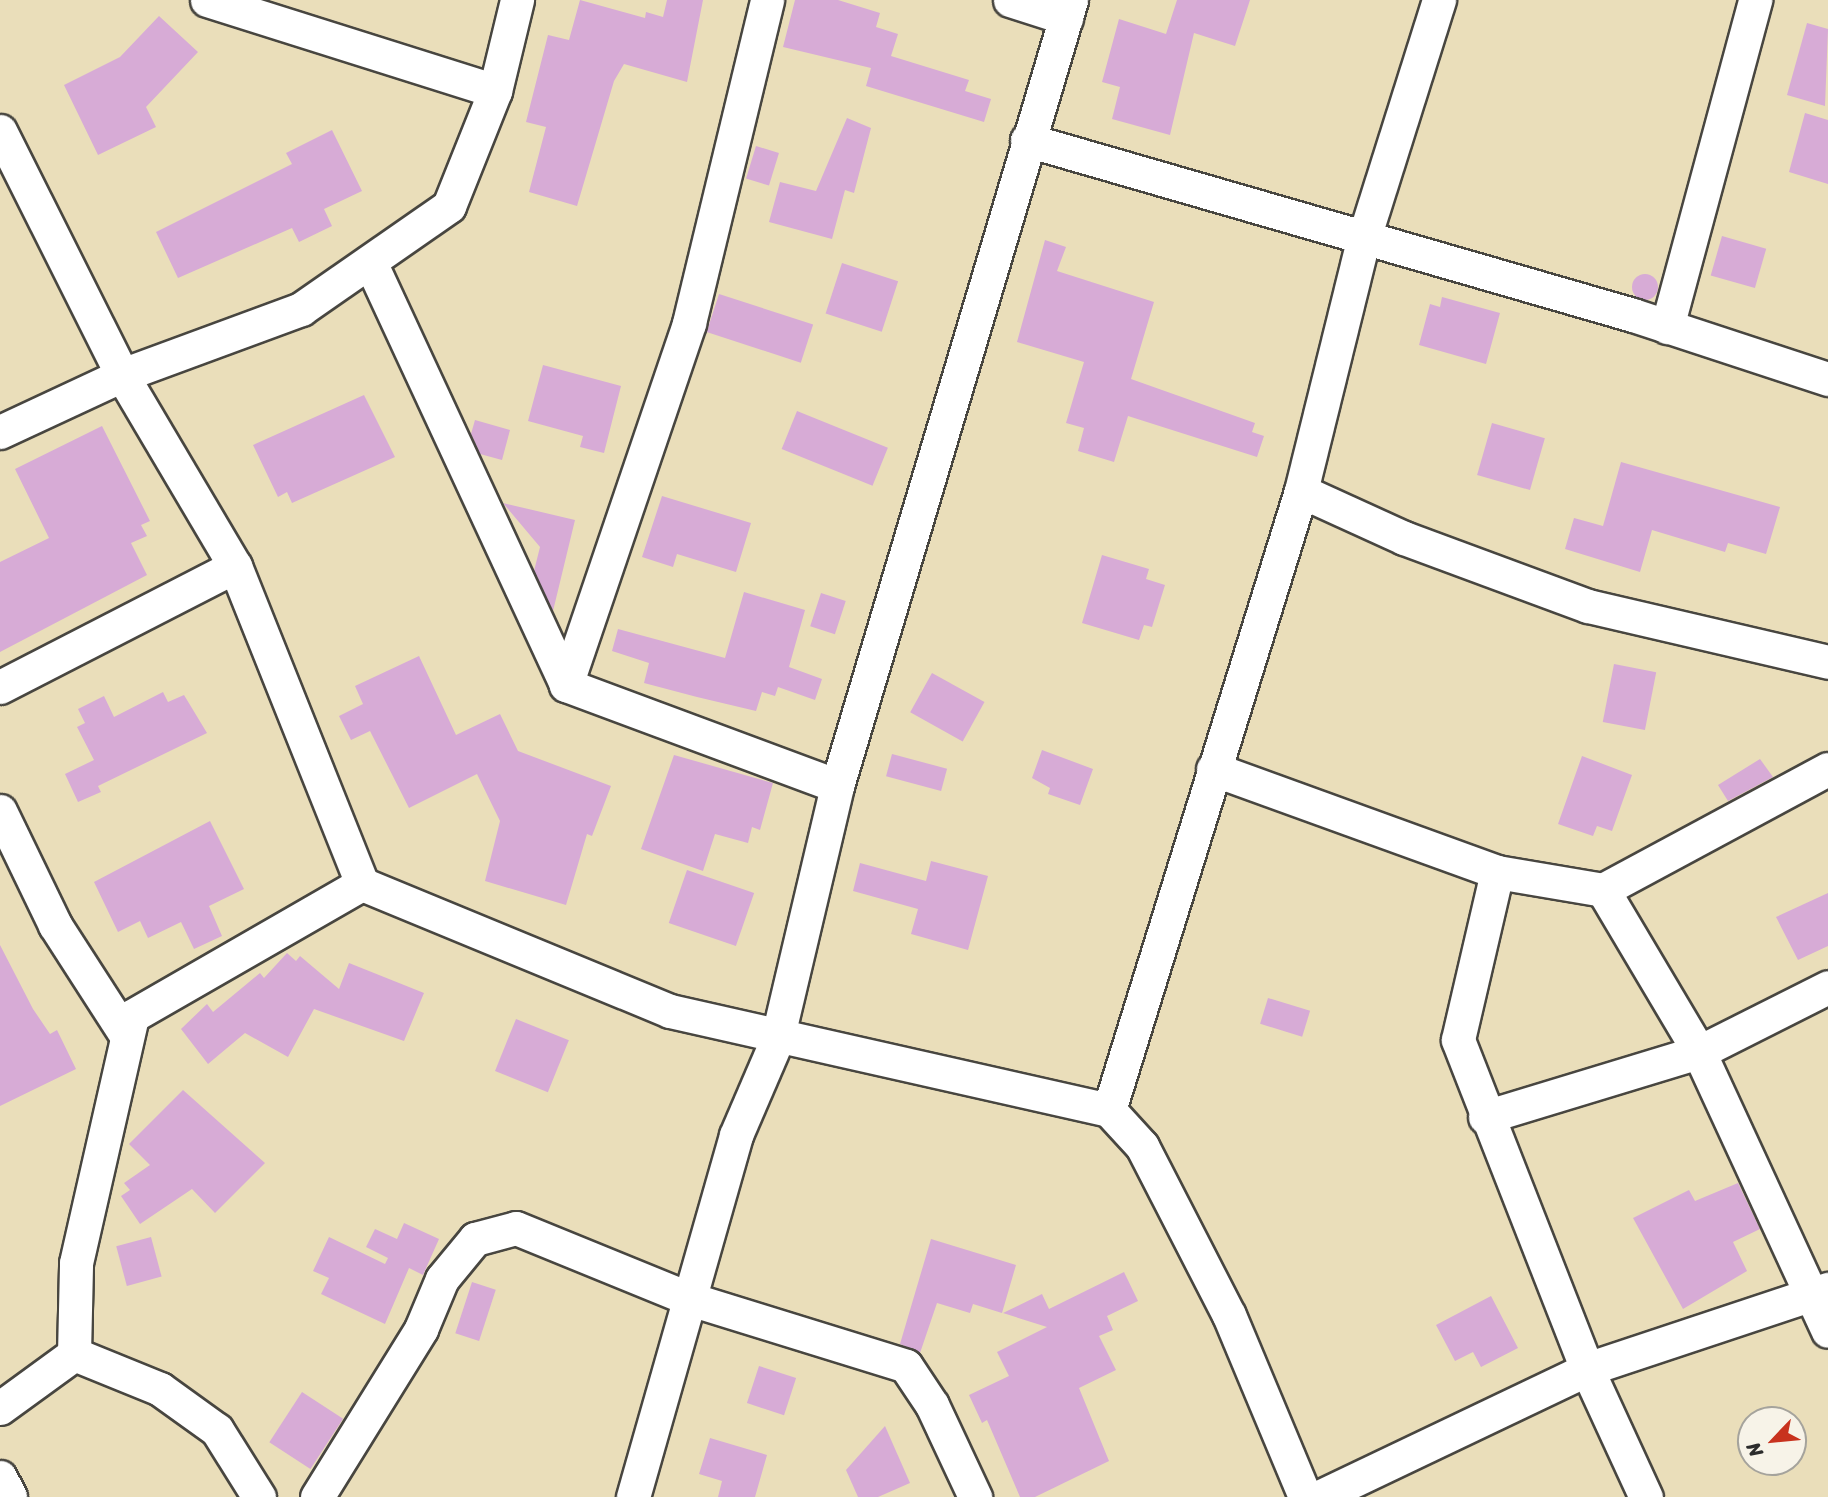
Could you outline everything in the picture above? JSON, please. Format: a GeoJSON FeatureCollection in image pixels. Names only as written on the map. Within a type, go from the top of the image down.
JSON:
{"type":"FeatureCollection","features":[{"type":"Feature","properties":{"kind":"street"},"geometry":{"type":"LineString","coordinates":[[207,0],[495,91]]}},
{"type":"Feature","properties":{"kind":"street"},"geometry":{"type":"LineString","coordinates":[[0,432],[122,375],[301,309],[450,206],[495,91],[517,0]]}},
{"type":"Feature","properties":{"kind":"street"},"geometry":{"type":"LineString","coordinates":[[566,685],[689,323],[767,0]]}},
{"type":"Feature","properties":{"kind":"street"},"geometry":{"type":"LineString","coordinates":[[633,1497],[736,1135],[777,1040],[836,786],[1027,140],[1069,9],[1010,0]]}},
{"type":"Feature","properties":{"kind":"street"},"geometry":{"type":"LineString","coordinates":[[1109,1110],[1301,491],[1363,241],[1439,0]]}},
{"type":"Feature","properties":{"kind":"street"},"geometry":{"type":"LineString","coordinates":[[1667,327],[1755,0]]}},
{"type":"Feature","properties":{"kind":"street"},"geometry":{"type":"LineString","coordinates":[[0,131],[122,375],[235,566],[362,884],[670,1011],[777,1040],[1109,1110],[1142,1146],[1229,1315],[1305,1497]]}},
{"type":"Feature","properties":{"kind":"street"},"geometry":{"type":"LineString","coordinates":[[1027,140],[1363,241],[1667,327],[1828,379]]}},
{"type":"Feature","properties":{"kind":"street"},"geometry":{"type":"LineString","coordinates":[[370,262],[566,685],[836,786]]}},
{"type":"Feature","properties":{"kind":"street"},"geometry":{"type":"LineString","coordinates":[[1301,491],[1404,538],[1588,606],[1828,662]]}},
{"type":"Feature","properties":{"kind":"street"},"geometry":{"type":"LineString","coordinates":[[0,687],[235,566]]}},
{"type":"Feature","properties":{"kind":"street"},"geometry":{"type":"LineString","coordinates":[[1213,769],[1497,872],[1603,890],[1828,769]]}},
{"type":"Feature","properties":{"kind":"street"},"geometry":{"type":"LineString","coordinates":[[0,811],[55,925],[126,1035]]}},
{"type":"Feature","properties":{"kind":"street"},"geometry":{"type":"LineString","coordinates":[[1497,872],[1458,1040],[1485,1117],[1587,1369],[1646,1497]]}},
{"type":"Feature","properties":{"kind":"street"},"geometry":{"type":"LineString","coordinates":[[74,1354],[76,1263],[132,1016],[362,884]]}},
{"type":"Feature","properties":{"kind":"street"},"geometry":{"type":"LineString","coordinates":[[1603,890],[1699,1052],[1820,1293],[1828,1331]]}},
{"type":"Feature","properties":{"kind":"street"},"geometry":{"type":"LineString","coordinates":[[1485,1117],[1699,1052],[1828,988]]}},
{"type":"Feature","properties":{"kind":"street"},"geometry":{"type":"LineString","coordinates":[[317,1497],[421,1329],[442,1279],[475,1239],[516,1228],[690,1299],[906,1366],[932,1405],[975,1497]]}},
{"type":"Feature","properties":{"kind":"street"},"geometry":{"type":"LineString","coordinates":[[1319,1497],[1587,1369],[1820,1293]]}},
{"type":"Feature","properties":{"kind":"street"},"geometry":{"type":"LineString","coordinates":[[0,1408],[74,1354]]}},
{"type":"Feature","properties":{"kind":"street"},"geometry":{"type":"LineString","coordinates":[[74,1354],[160,1389],[216,1430],[259,1497]]}},
{"type":"Feature","properties":{"kind":"street"},"geometry":{"type":"LineString","coordinates":[[0,1477],[10,1497]]}},
{"type":"Feature","properties":{"kind":"building"},"geometry":{"type":"Polygon","coordinates":[[[580,0],[645,18],[646,12],[663,17],[667,0],[703,0],[687,82],[624,64],[614,81],[577,206],[529,192],[546,127],[526,122],[548,35],[569,40],[580,0]]]}},
{"type":"Feature","properties":{"kind":"building"},"geometry":{"type":"Polygon","coordinates":[[[795,0],[838,0],[880,13],[876,27],[898,34],[891,56],[969,80],[965,91],[991,99],[984,122],[866,86],[871,68],[783,47],[795,0]]]}},
{"type":"Feature","properties":{"kind":"building"},"geometry":{"type":"Polygon","coordinates":[[[1177,0],[1250,0],[1235,46],[1194,33],[1170,135],[1112,119],[1120,87],[1102,82],[1119,19],[1166,34],[1177,0]]]}},
{"type":"Feature","properties":{"kind":"building"},"geometry":{"type":"Polygon","coordinates":[[[159,16],[198,52],[146,107],[156,127],[98,155],[64,85],[120,57],[159,16]]]}},
{"type":"Feature","properties":{"kind":"building"},"geometry":{"type":"Polygon","coordinates":[[[1807,23],[1828,29],[1825,106],[1787,95],[1807,23]]]}},
{"type":"Feature","properties":{"kind":"building"},"geometry":{"type":"Polygon","coordinates":[[[1805,113],[1828,120],[1828,184],[1789,172],[1805,113]]]}},
{"type":"Feature","properties":{"kind":"building"},"geometry":{"type":"Polygon","coordinates":[[[847,118],[871,128],[854,193],[845,190],[832,239],[769,222],[780,182],[816,191],[847,118]]]}},
{"type":"Feature","properties":{"kind":"building"},"geometry":{"type":"Polygon","coordinates":[[[332,130],[362,191],[324,209],[332,226],[299,242],[292,228],[178,278],[156,232],[292,164],[286,153],[332,130]]]}},
{"type":"Feature","properties":{"kind":"building"},"geometry":{"type":"Polygon","coordinates":[[[756,146],[779,153],[769,186],[746,179],[756,146]]]}},
{"type":"Feature","properties":{"kind":"building"},"geometry":{"type":"Polygon","coordinates":[[[1722,236],[1766,249],[1755,288],[1711,275],[1722,236]]]}},
{"type":"Feature","properties":{"kind":"building"},"geometry":{"type":"Polygon","coordinates":[[[1045,240],[1066,247],[1057,271],[1154,302],[1131,379],[1255,423],[1252,432],[1264,436],[1257,457],[1128,416],[1114,462],[1078,451],[1084,428],[1066,423],[1084,362],[1017,342],[1045,240]]]}},
{"type":"Feature","properties":{"kind":"building"},"geometry":{"type":"Polygon","coordinates":[[[842,263],[898,281],[882,332],[826,313],[842,263]]]}},
{"type":"Feature","properties":{"kind":"building"},"geometry":{"type":"Polygon","coordinates":[[[1645,274],[1654,278],[1658,287],[1654,296],[1645,300],[1636,296],[1632,287],[1636,278],[1645,274]]]}},
{"type":"Feature","properties":{"kind":"building"},"geometry":{"type":"Polygon","coordinates":[[[719,294],[813,325],[801,363],[707,332],[719,294]]]}},
{"type":"Feature","properties":{"kind":"building"},"geometry":{"type":"Polygon","coordinates":[[[1442,297],[1500,313],[1486,364],[1419,345],[1430,304],[1440,307],[1442,297]]]}},
{"type":"Feature","properties":{"kind":"building"},"geometry":{"type":"Polygon","coordinates":[[[543,365],[621,386],[604,453],[580,447],[583,436],[528,421],[543,365]]]}},
{"type":"Feature","properties":{"kind":"building"},"geometry":{"type":"Polygon","coordinates":[[[364,395],[395,457],[292,503],[287,492],[278,497],[253,445],[364,395]]]}},
{"type":"Feature","properties":{"kind":"building"},"geometry":{"type":"Polygon","coordinates":[[[797,411],[888,448],[873,486],[782,449],[797,411]]]}},
{"type":"Feature","properties":{"kind":"building"},"geometry":{"type":"Polygon","coordinates":[[[475,420],[510,430],[502,460],[480,454],[471,434],[475,420]]]}},
{"type":"Feature","properties":{"kind":"building"},"geometry":{"type":"Polygon","coordinates":[[[1492,423],[1545,438],[1530,490],[1477,475],[1492,423]]]}},
{"type":"Feature","properties":{"kind":"building"},"geometry":{"type":"Polygon","coordinates":[[[102,426],[150,521],[141,525],[147,536],[131,543],[147,575],[0,652],[0,562],[49,538],[15,469],[102,426]]]}},
{"type":"Feature","properties":{"kind":"building"},"geometry":{"type":"Polygon","coordinates":[[[1621,462],[1780,507],[1766,554],[1728,543],[1725,552],[1652,530],[1640,572],[1565,549],[1574,518],[1603,526],[1621,462]]]}},
{"type":"Feature","properties":{"kind":"building"},"geometry":{"type":"Polygon","coordinates":[[[662,496],[751,523],[736,572],[677,554],[673,567],[642,557],[662,496]]]}},
{"type":"Feature","properties":{"kind":"building"},"geometry":{"type":"Polygon","coordinates":[[[503,503],[575,520],[553,611],[534,571],[540,547],[503,503]]]}},
{"type":"Feature","properties":{"kind":"building"},"geometry":{"type":"Polygon","coordinates":[[[1102,555],[1149,569],[1146,579],[1165,585],[1152,627],[1144,625],[1139,640],[1082,623],[1102,555]]]}},
{"type":"Feature","properties":{"kind":"building"},"geometry":{"type":"Polygon","coordinates":[[[744,592],[805,610],[789,667],[822,679],[815,700],[778,687],[775,696],[762,692],[756,711],[697,697],[644,683],[649,663],[612,651],[618,629],[725,658],[744,592]]]}},
{"type":"Feature","properties":{"kind":"building"},"geometry":{"type":"Polygon","coordinates":[[[821,593],[846,601],[835,634],[810,626],[821,593]]]}},
{"type":"Feature","properties":{"kind":"building"},"geometry":{"type":"Polygon","coordinates":[[[419,656],[456,735],[500,714],[518,751],[611,786],[592,836],[587,834],[566,905],[485,881],[500,821],[477,774],[409,808],[370,731],[351,740],[339,716],[363,704],[355,686],[419,656]]]}},
{"type":"Feature","properties":{"kind":"building"},"geometry":{"type":"Polygon","coordinates":[[[1614,664],[1656,672],[1645,730],[1603,722],[1614,664]]]}},
{"type":"Feature","properties":{"kind":"building"},"geometry":{"type":"Polygon","coordinates":[[[932,673],[984,702],[963,741],[910,712],[932,673]]]}},
{"type":"Feature","properties":{"kind":"building"},"geometry":{"type":"Polygon","coordinates":[[[163,692],[168,702],[184,695],[207,733],[98,786],[101,792],[78,802],[65,774],[94,760],[77,727],[85,723],[78,709],[104,696],[114,717],[163,692]]]}},
{"type":"Feature","properties":{"kind":"building"},"geometry":{"type":"Polygon","coordinates":[[[1042,750],[1093,769],[1080,805],[1048,794],[1050,788],[1032,778],[1042,750]]]}},
{"type":"Feature","properties":{"kind":"building"},"geometry":{"type":"Polygon","coordinates":[[[892,754],[947,769],[941,791],[886,776],[892,754]]]}},
{"type":"Feature","properties":{"kind":"building"},"geometry":{"type":"Polygon","coordinates":[[[674,755],[773,783],[760,830],[752,827],[748,843],[715,834],[703,871],[641,849],[674,755]]]}},
{"type":"Feature","properties":{"kind":"building"},"geometry":{"type":"Polygon","coordinates":[[[1582,756],[1632,775],[1612,831],[1597,826],[1593,836],[1558,824],[1582,756]]]}},
{"type":"Feature","properties":{"kind":"building"},"geometry":{"type":"Polygon","coordinates":[[[1760,759],[1773,777],[1728,801],[1718,785],[1760,759]]]}},
{"type":"Feature","properties":{"kind":"building"},"geometry":{"type":"Polygon","coordinates":[[[210,821],[244,889],[209,906],[222,936],[194,949],[181,922],[148,938],[140,921],[118,932],[94,882],[210,821]]]}},
{"type":"Feature","properties":{"kind":"building"},"geometry":{"type":"Polygon","coordinates":[[[931,861],[988,876],[968,950],[911,934],[918,909],[853,891],[860,863],[926,881],[931,861]]]}},
{"type":"Feature","properties":{"kind":"building"},"geometry":{"type":"Polygon","coordinates":[[[687,870],[754,893],[736,946],[669,923],[687,870]]]}},
{"type":"Feature","properties":{"kind":"building"},"geometry":{"type":"Polygon","coordinates":[[[1828,893],[1828,946],[1798,960],[1776,917],[1828,893]]]}},
{"type":"Feature","properties":{"kind":"building"},"geometry":{"type":"Polygon","coordinates":[[[0,945],[33,1009],[50,1034],[57,1030],[76,1069],[0,1106],[0,945]]]}},
{"type":"Feature","properties":{"kind":"building"},"geometry":{"type":"Polygon","coordinates":[[[287,953],[296,961],[300,956],[339,989],[349,963],[424,993],[404,1041],[314,1009],[288,1057],[245,1033],[208,1064],[181,1029],[207,1004],[213,1012],[260,973],[264,978],[287,953]]]}},
{"type":"Feature","properties":{"kind":"building"},"geometry":{"type":"Polygon","coordinates":[[[1268,998],[1310,1011],[1302,1037],[1260,1024],[1268,998]]]}},
{"type":"Feature","properties":{"kind":"building"},"geometry":{"type":"Polygon","coordinates":[[[516,1019],[569,1040],[548,1092],[495,1071],[516,1019]]]}},
{"type":"Feature","properties":{"kind":"building"},"geometry":{"type":"Polygon","coordinates":[[[183,1090],[265,1163],[215,1213],[192,1189],[140,1224],[121,1196],[130,1190],[124,1183],[150,1165],[129,1144],[183,1090]]]}},
{"type":"Feature","properties":{"kind":"building"},"geometry":{"type":"Polygon","coordinates":[[[1738,1183],[1760,1229],[1733,1242],[1747,1271],[1683,1309],[1633,1218],[1689,1190],[1695,1201],[1738,1183]]]}},
{"type":"Feature","properties":{"kind":"building"},"geometry":{"type":"Polygon","coordinates":[[[404,1223],[439,1239],[423,1275],[409,1268],[385,1324],[321,1294],[329,1278],[313,1271],[329,1237],[385,1264],[388,1258],[366,1247],[375,1229],[397,1239],[404,1223]]]}},
{"type":"Feature","properties":{"kind":"building"},"geometry":{"type":"Polygon","coordinates":[[[151,1237],[162,1277],[127,1286],[116,1246],[151,1237]]]}},
{"type":"Feature","properties":{"kind":"building"},"geometry":{"type":"Polygon","coordinates":[[[931,1239],[1016,1265],[1002,1313],[973,1304],[970,1313],[937,1303],[920,1353],[900,1344],[931,1239]]]}},
{"type":"Feature","properties":{"kind":"building"},"geometry":{"type":"Polygon","coordinates":[[[1124,1272],[1138,1301],[1107,1316],[1113,1330],[1099,1336],[1116,1370],[1079,1388],[1109,1461],[1035,1497],[1020,1497],[987,1420],[982,1423],[969,1395],[1009,1376],[997,1352],[1047,1327],[1003,1313],[1042,1294],[1049,1309],[1124,1272]]]}},
{"type":"Feature","properties":{"kind":"building"},"geometry":{"type":"Polygon","coordinates":[[[472,1282],[496,1290],[479,1341],[455,1333],[472,1282]]]}},
{"type":"Feature","properties":{"kind":"building"},"geometry":{"type":"Polygon","coordinates":[[[1491,1296],[1518,1348],[1481,1367],[1473,1352],[1455,1361],[1436,1325],[1491,1296]]]}},
{"type":"Feature","properties":{"kind":"building"},"geometry":{"type":"Polygon","coordinates":[[[759,1366],[796,1378],[784,1415],[747,1403],[759,1366]]]}},
{"type":"Feature","properties":{"kind":"building"},"geometry":{"type":"Polygon","coordinates":[[[302,1392],[343,1419],[310,1469],[269,1442],[302,1392]]]}},
{"type":"Feature","properties":{"kind":"building"},"geometry":{"type":"Polygon","coordinates":[[[885,1426],[910,1483],[878,1497],[858,1497],[846,1470],[885,1426]]]}},
{"type":"Feature","properties":{"kind":"building"},"geometry":{"type":"Polygon","coordinates":[[[710,1438],[767,1455],[755,1497],[718,1497],[722,1481],[699,1474],[710,1438]]]}}]}
